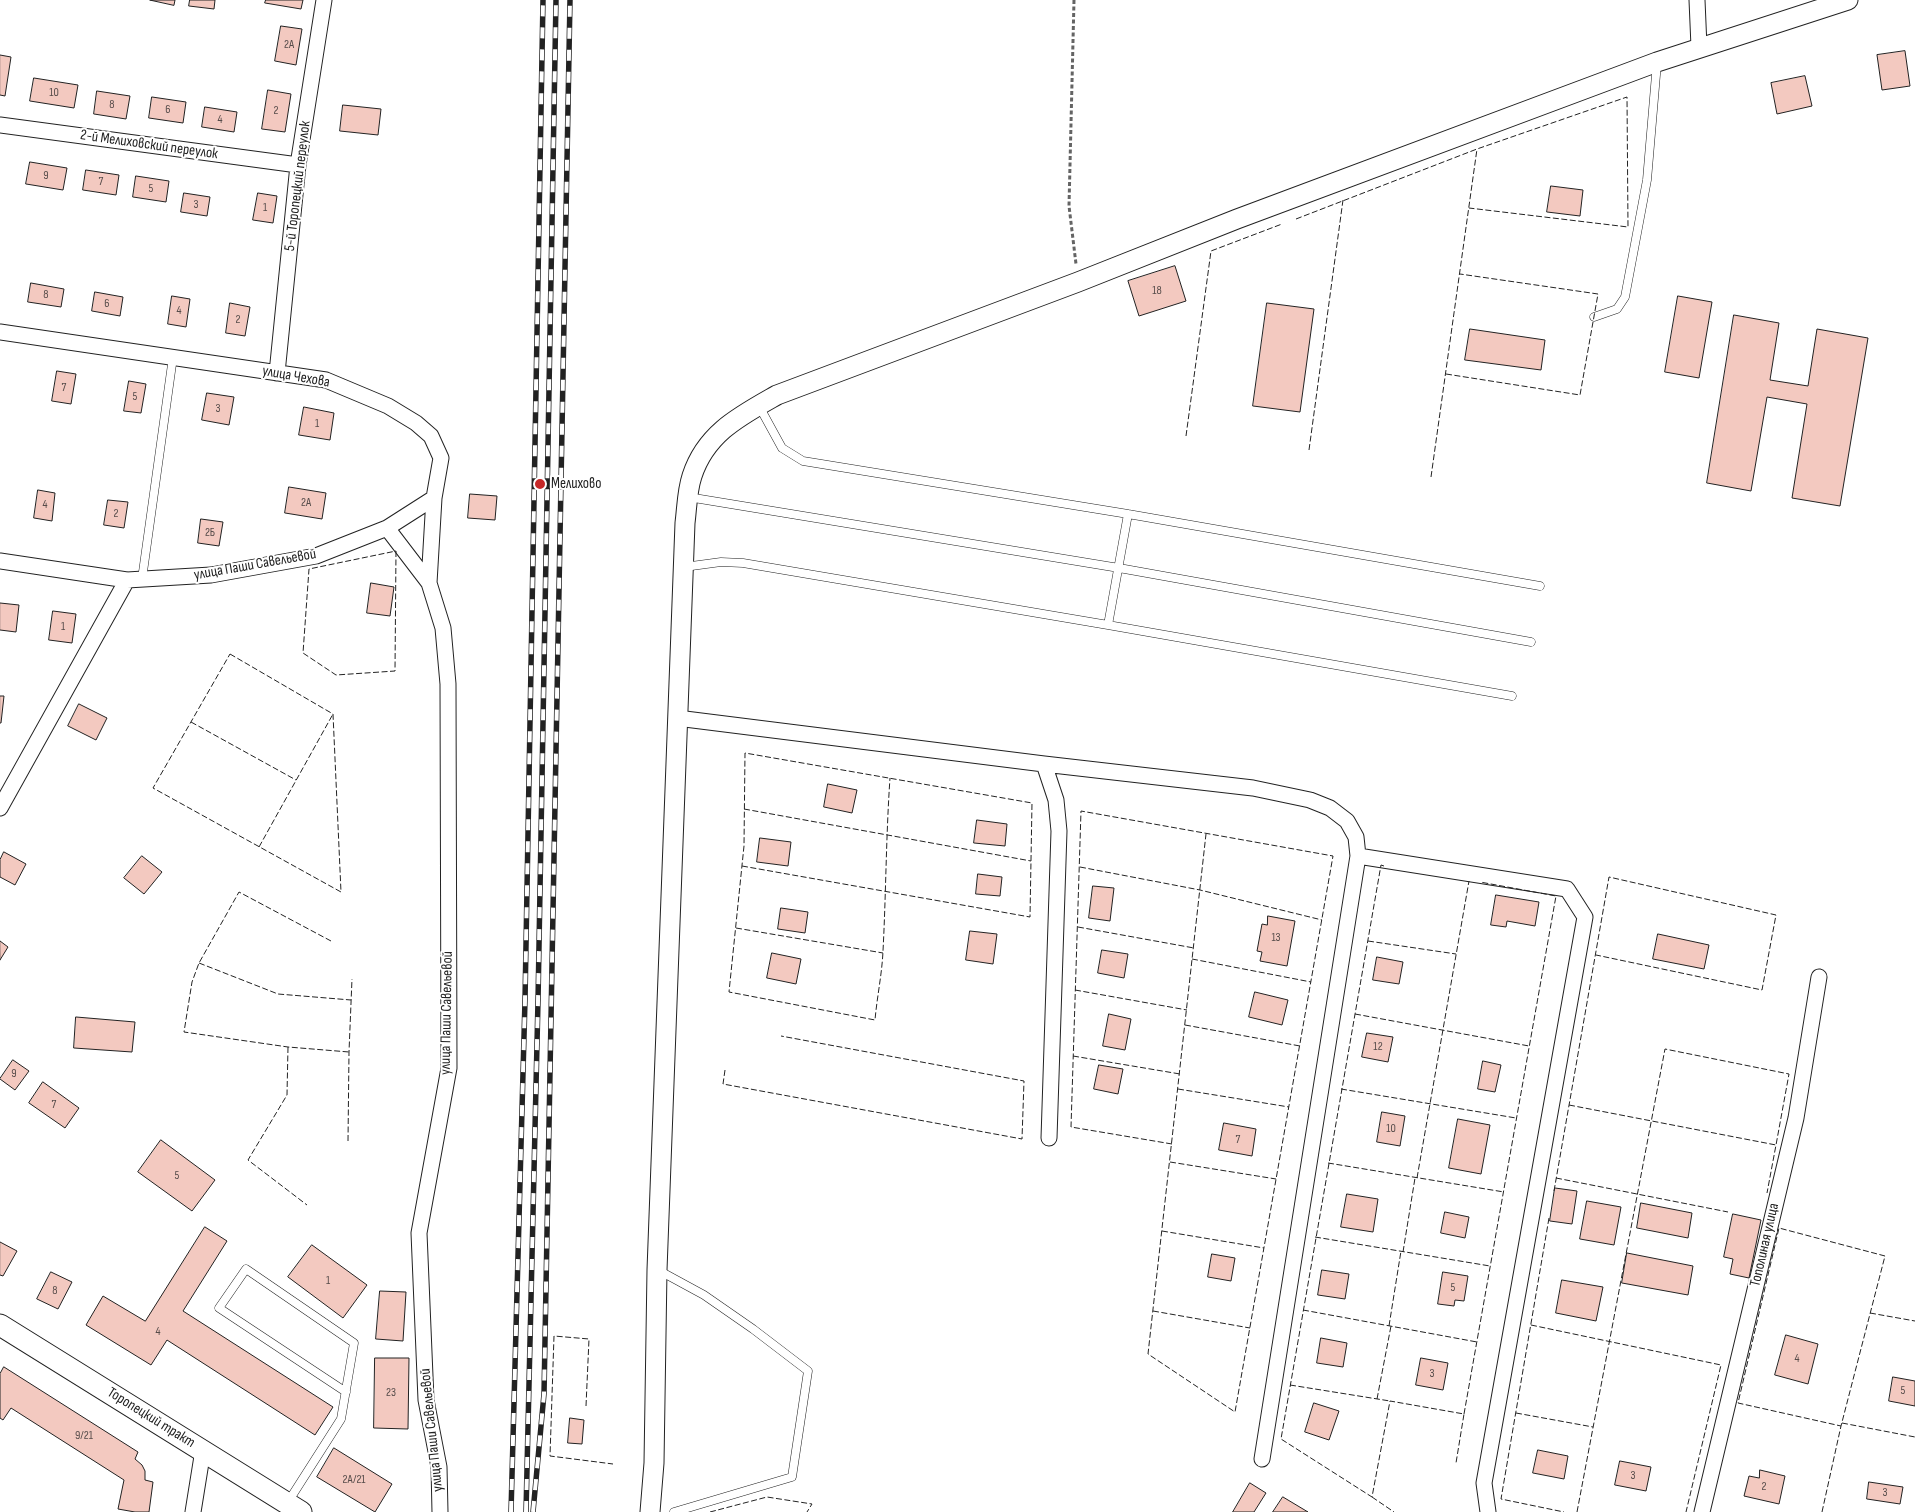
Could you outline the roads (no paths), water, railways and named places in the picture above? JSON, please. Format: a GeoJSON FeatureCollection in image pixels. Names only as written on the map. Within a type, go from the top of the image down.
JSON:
{"type":"FeatureCollection","features":[{"type":"Feature","properties":{"kind":"main road","name":"Торопецкий тракт"},"geometry":{"type":"LineString","coordinates":[[0,1325],[294,1508]]}},
{"type":"Feature","properties":{"kind":"street","name":"5-й Торопецкий переулок"},"geometry":{"type":"LineString","coordinates":[[277,373],[298,165],[324,0]]}},
{"type":"Feature","properties":{"kind":"street"},"geometry":{"type":"LineString","coordinates":[[1697,0],[1699,47]]}},
{"type":"Feature","properties":{"kind":"street"},"geometry":{"type":"LineString","coordinates":[[650,1512],[654,1462],[657,1270],[677,718],[688,497],[692,476],[702,454],[714,436],[737,418],[777,395],[1078,282],[1237,219],[1657,62],[1848,0]]}},
{"type":"Feature","properties":{"kind":"street","name":"2-й Мелиховский переулок"},"geometry":{"type":"LineString","coordinates":[[0,125],[298,165]]}},
{"type":"Feature","properties":{"kind":"street","name":"улица Чехова"},"geometry":{"type":"LineString","coordinates":[[0,332],[326,380],[388,406],[416,423],[431,436],[441,458],[434,498],[429,583]]}},
{"type":"Feature","properties":{"kind":"street","name":"улица Паши Савельевой"},"geometry":{"type":"LineString","coordinates":[[0,561],[135,579],[211,575],[316,556],[386,528],[434,498]]}},
{"type":"Feature","properties":{"kind":"street","name":"улица Паши Савельевой"},"geometry":{"type":"LineString","coordinates":[[386,528],[429,583],[443,628],[448,684],[449,1068],[419,1233],[426,1400],[439,1467],[440,1512]]}},
{"type":"Feature","properties":{"kind":"street"},"geometry":{"type":"LineString","coordinates":[[0,808],[135,579]]}},
{"type":"Feature","properties":{"kind":"street"},"geometry":{"type":"LineString","coordinates":[[677,718],[1253,788],[1310,800],[1330,808],[1347,821],[1356,837],[1358,856],[1262,1459]]}},
{"type":"Feature","properties":{"kind":"street"},"geometry":{"type":"LineString","coordinates":[[1044,764],[1056,800],[1059,832],[1049,1138]]}},
{"type":"Feature","properties":{"kind":"street"},"geometry":{"type":"LineString","coordinates":[[1358,856],[1567,889],[1585,916],[1484,1483],[1488,1512]]}},
{"type":"Feature","properties":{"kind":"street","name":"Тополиная улица"},"geometry":{"type":"LineString","coordinates":[[1702,1512],[1796,1118],[1819,977]]}},
{"type":"Feature","properties":{"kind":"street"},"geometry":{"type":"LineString","coordinates":[[193,1512],[202,1450]]}},
{"type":"Feature","properties":{"kind":"lane"},"geometry":{"type":"LineString","coordinates":[[1594,318],[1617,309],[1625,297],[1647,180],[1657,62]]}},
{"type":"Feature","properties":{"kind":"lane"},"geometry":{"type":"LineString","coordinates":[[135,579],[173,357]]}},
{"type":"Feature","properties":{"kind":"lane"},"geometry":{"type":"LineString","coordinates":[[759,406],[782,448],[803,461],[1128,514],[1540,586]]}},
{"type":"Feature","properties":{"kind":"lane"},"geometry":{"type":"LineString","coordinates":[[688,497],[1119,568],[1532,642]]}},
{"type":"Feature","properties":{"kind":"lane"},"geometry":{"type":"LineString","coordinates":[[1108,624],[1128,514]]}},
{"type":"Feature","properties":{"kind":"lane"},"geometry":{"type":"LineString","coordinates":[[684,567],[721,562],[743,562],[1108,624],[1512,696]]}},
{"type":"Feature","properties":{"kind":"lane"},"geometry":{"type":"LineString","coordinates":[[294,1508],[342,1419],[354,1343],[246,1269],[219,1308],[346,1392]]}},
{"type":"Feature","properties":{"kind":"lane"},"geometry":{"type":"LineString","coordinates":[[657,1270],[704,1295],[745,1323],[808,1371],[792,1478],[674,1512]]}},
{"type":"Feature","properties":{"kind":"railway"},"geometry":{"type":"LineString","coordinates":[[511,1512],[525,1000],[543,0]]}},
{"type":"Feature","properties":{"kind":"railway"},"geometry":{"type":"LineString","coordinates":[[526,1512],[538,1001],[556,0]]}},
{"type":"Feature","properties":{"kind":"railway"},"geometry":{"type":"LineString","coordinates":[[533,1512],[544,1394],[570,0]]}},
{"type":"Feature","properties":{"kind":"place","name":"Мелихово"},"geometry":{"type":"Point","coordinates":[540,484]}}]}
